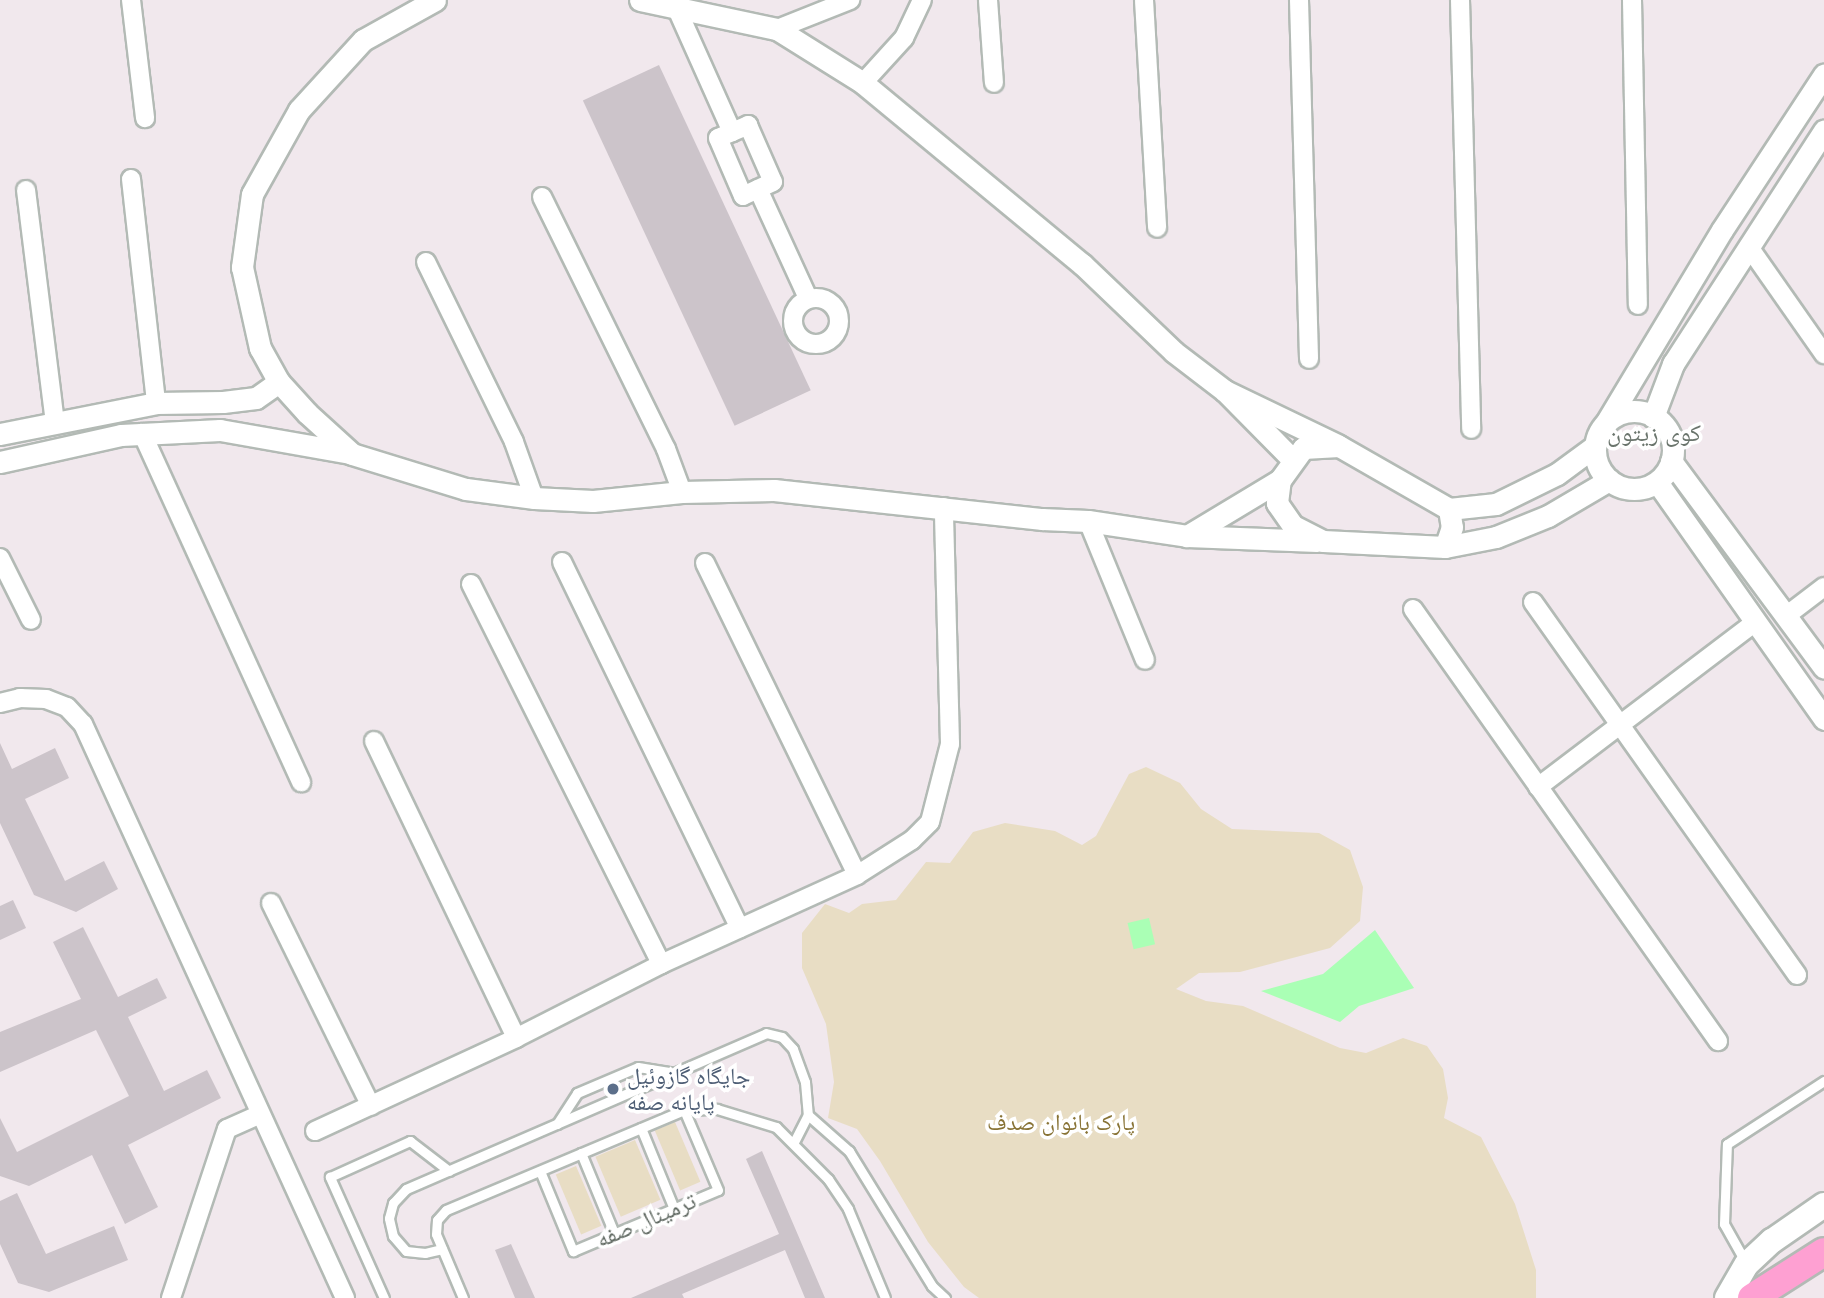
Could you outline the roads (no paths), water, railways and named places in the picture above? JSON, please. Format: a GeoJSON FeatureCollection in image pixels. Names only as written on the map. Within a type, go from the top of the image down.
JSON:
{"type":"FeatureCollection","features":[{"type":"Feature","properties":{"kind":"highway"},"geometry":{"type":"LineString","coordinates":[[1752,1298],[1824,1252]]}},
{"type":"Feature","properties":{"kind":"main road"},"geometry":{"type":"LineString","coordinates":[[1727,1298],[1747,1264],[1772,1241],[1824,1205]]}},
{"type":"Feature","properties":{"kind":"street"},"geometry":{"type":"LineString","coordinates":[[131,0],[145,118]]}},
{"type":"Feature","properties":{"kind":"street"},"geometry":{"type":"LineString","coordinates":[[390,25],[396,0]]}},
{"type":"Feature","properties":{"kind":"street"},"geometry":{"type":"LineString","coordinates":[[352,454],[307,413],[279,382],[260,348],[242,267],[252,194],[299,110],[363,40],[435,0]]}},
{"type":"Feature","properties":{"kind":"street"},"geometry":{"type":"LineString","coordinates":[[642,0],[677,9],[739,10],[777,29],[863,83],[1082,264],[1174,352],[1225,391],[1293,460]]}},
{"type":"Feature","properties":{"kind":"street"},"geometry":{"type":"LineString","coordinates":[[777,29],[850,0]]}},
{"type":"Feature","properties":{"kind":"street"},"geometry":{"type":"LineString","coordinates":[[863,83],[904,38],[922,0]]}},
{"type":"Feature","properties":{"kind":"street"},"geometry":{"type":"LineString","coordinates":[[988,0],[995,83]]}},
{"type":"Feature","properties":{"kind":"street"},"geometry":{"type":"LineString","coordinates":[[1144,0],[1157,228]]}},
{"type":"Feature","properties":{"kind":"street"},"geometry":{"type":"LineString","coordinates":[[1299,0],[1309,359]]}},
{"type":"Feature","properties":{"kind":"street"},"geometry":{"type":"LineString","coordinates":[[1460,0],[1471,429]]}},
{"type":"Feature","properties":{"kind":"street"},"geometry":{"type":"LineString","coordinates":[[1632,0],[1638,305]]}},
{"type":"Feature","properties":{"kind":"street"},"geometry":{"type":"LineString","coordinates":[[677,9],[732,132]]}},
{"type":"Feature","properties":{"kind":"street"},"geometry":{"type":"LineString","coordinates":[[1225,391],[1339,446],[1449,509],[1496,504],[1557,474],[1595,446],[1606,423],[1722,230],[1824,75]]}},
{"type":"Feature","properties":{"kind":"street"},"geometry":{"type":"LineString","coordinates":[[748,125],[773,182],[743,196],[718,138],[732,132],[748,125]]}},
{"type":"Feature","properties":{"kind":"street"},"geometry":{"type":"LineString","coordinates":[[1653,416],[1673,364],[1824,131]]}},
{"type":"Feature","properties":{"kind":"street"},"geometry":{"type":"LineString","coordinates":[[131,179],[156,403]]}},
{"type":"Feature","properties":{"kind":"street"},"geometry":{"type":"LineString","coordinates":[[758,189],[808,298]]}},
{"type":"Feature","properties":{"kind":"street"},"geometry":{"type":"LineString","coordinates":[[26,190],[55,422]]}},
{"type":"Feature","properties":{"kind":"street"},"geometry":{"type":"LineString","coordinates":[[542,197],[666,449],[682,492]]}},
{"type":"Feature","properties":{"kind":"street"},"geometry":{"type":"LineString","coordinates":[[1749,247],[1824,354]]}},
{"type":"Feature","properties":{"kind":"street"},"geometry":{"type":"LineString","coordinates":[[426,262],[514,442],[534,498]]}},
{"type":"Feature","properties":{"kind":"street"},"geometry":{"type":"LineString","coordinates":[[0,434],[156,403],[223,402],[256,398],[279,382]]}},
{"type":"Feature","properties":{"kind":"street"},"geometry":{"type":"LineString","coordinates":[[1606,423],[1629,412],[1653,416],[1670,436],[1671,461],[1824,668]]}},
{"type":"Feature","properties":{"kind":"street"},"geometry":{"type":"LineString","coordinates":[[0,462],[121,435],[220,430],[352,454],[466,489],[534,498],[593,501],[682,492],[774,490],[1042,519],[1088,521],[1187,536],[1445,547],[1496,537],[1548,516],[1609,480]]}},
{"type":"Feature","properties":{"kind":"street"},"geometry":{"type":"LineString","coordinates":[[142,433],[301,782]]}},
{"type":"Feature","properties":{"kind":"street"},"geometry":{"type":"LineString","coordinates":[[1322,541],[1293,526],[1277,503],[1280,480],[1303,448],[1339,446]]}},
{"type":"Feature","properties":{"kind":"street"},"geometry":{"type":"LineString","coordinates":[[1595,446],[1601,470],[1609,480],[1632,489],[1657,482],[1671,461]]}},
{"type":"Feature","properties":{"kind":"street"},"geometry":{"type":"LineString","coordinates":[[1187,536],[1280,480]]}},
{"type":"Feature","properties":{"kind":"street"},"geometry":{"type":"LineString","coordinates":[[1657,482],[1824,719]]}},
{"type":"Feature","properties":{"kind":"street"},"geometry":{"type":"LineString","coordinates":[[315,1131],[516,1038],[661,964],[857,875],[912,840],[930,822],[950,744],[944,507]]}},
{"type":"Feature","properties":{"kind":"street"},"geometry":{"type":"LineString","coordinates":[[1445,547],[1452,527],[1449,509]]}},
{"type":"Feature","properties":{"kind":"street"},"geometry":{"type":"LineString","coordinates":[[1088,521],[1145,660]]}},
{"type":"Feature","properties":{"kind":"street"},"geometry":{"type":"LineString","coordinates":[[0,558],[31,620]]}},
{"type":"Feature","properties":{"kind":"street"},"geometry":{"type":"LineString","coordinates":[[562,562],[740,928]]}},
{"type":"Feature","properties":{"kind":"street"},"geometry":{"type":"LineString","coordinates":[[705,563],[857,875]]}},
{"type":"Feature","properties":{"kind":"street"},"geometry":{"type":"LineString","coordinates":[[471,584],[661,964]]}},
{"type":"Feature","properties":{"kind":"street"},"geometry":{"type":"LineString","coordinates":[[1786,616],[1824,587]]}},
{"type":"Feature","properties":{"kind":"street"},"geometry":{"type":"LineString","coordinates":[[1533,602],[1797,975]]}},
{"type":"Feature","properties":{"kind":"street"},"geometry":{"type":"LineString","coordinates":[[1413,609],[1718,1041]]}},
{"type":"Feature","properties":{"kind":"street"},"geometry":{"type":"LineString","coordinates":[[1538,786],[1755,623]]}},
{"type":"Feature","properties":{"kind":"street"},"geometry":{"type":"LineString","coordinates":[[0,703],[20,698],[46,699],[68,707],[83,724],[259,1115],[345,1298]]}},
{"type":"Feature","properties":{"kind":"street"},"geometry":{"type":"LineString","coordinates":[[374,741],[516,1038]]}},
{"type":"Feature","properties":{"kind":"street"},"geometry":{"type":"LineString","coordinates":[[271,903],[371,1106]]}},
{"type":"Feature","properties":{"kind":"street"},"geometry":{"type":"LineString","coordinates":[[171,1298],[227,1129],[259,1115]]}},
{"type":"Feature","properties":{"kind":"lane"},"geometry":{"type":"LineString","coordinates":[[442,1249],[425,1253],[405,1251],[393,1236],[389,1218],[393,1203],[407,1189],[766,1034],[782,1037],[799,1062],[809,1104],[808,1115],[794,1142]]}},
{"type":"Feature","properties":{"kind":"lane"},"geometry":{"type":"LineString","coordinates":[[556,1125],[576,1093],[638,1067],[675,1073]]}},
{"type":"Feature","properties":{"kind":"lane"},"geometry":{"type":"LineString","coordinates":[[1747,1264],[1724,1224],[1727,1144],[1824,1081]]}},
{"type":"Feature","properties":{"kind":"lane"},"geometry":{"type":"LineString","coordinates":[[463,1298],[436,1234],[438,1220],[446,1210],[684,1110],[718,1109],[776,1127],[794,1142],[828,1179],[848,1209],[886,1298]]}},
{"type":"Feature","properties":{"kind":"lane","name":"ترمینال صفه"},"geometry":{"type":"LineString","coordinates":[[540,1171],[573,1251],[674,1209],[718,1190],[684,1110]]}},
{"type":"Feature","properties":{"kind":"lane"},"geometry":{"type":"LineString","coordinates":[[808,1115],[849,1151],[932,1286],[945,1298]]}},
{"type":"Feature","properties":{"kind":"lane"},"geometry":{"type":"LineString","coordinates":[[641,1128],[674,1209]]}},
{"type":"Feature","properties":{"kind":"lane"},"geometry":{"type":"LineString","coordinates":[[384,1298],[330,1177],[410,1141],[449,1171]]}},
{"type":"Feature","properties":{"kind":"lane"},"geometry":{"type":"LineString","coordinates":[[581,1153],[614,1233]]}},
{"type":"Feature","properties":{"kind":"place","name":"جایگاه گازوئیل پایانه صفه"},"geometry":{"type":"Point","coordinates":[613,1089]}},
{"type":"Feature","properties":{"kind":"district","name":"کوی زیتون"},"geometry":{"type":"Point","coordinates":[1654,434]}},
{"type":"Feature","properties":{"kind":"park label","name":"پارک بانوان صدف"},"geometry":{"type":"Point","coordinates":[1061,1122]}}]}
